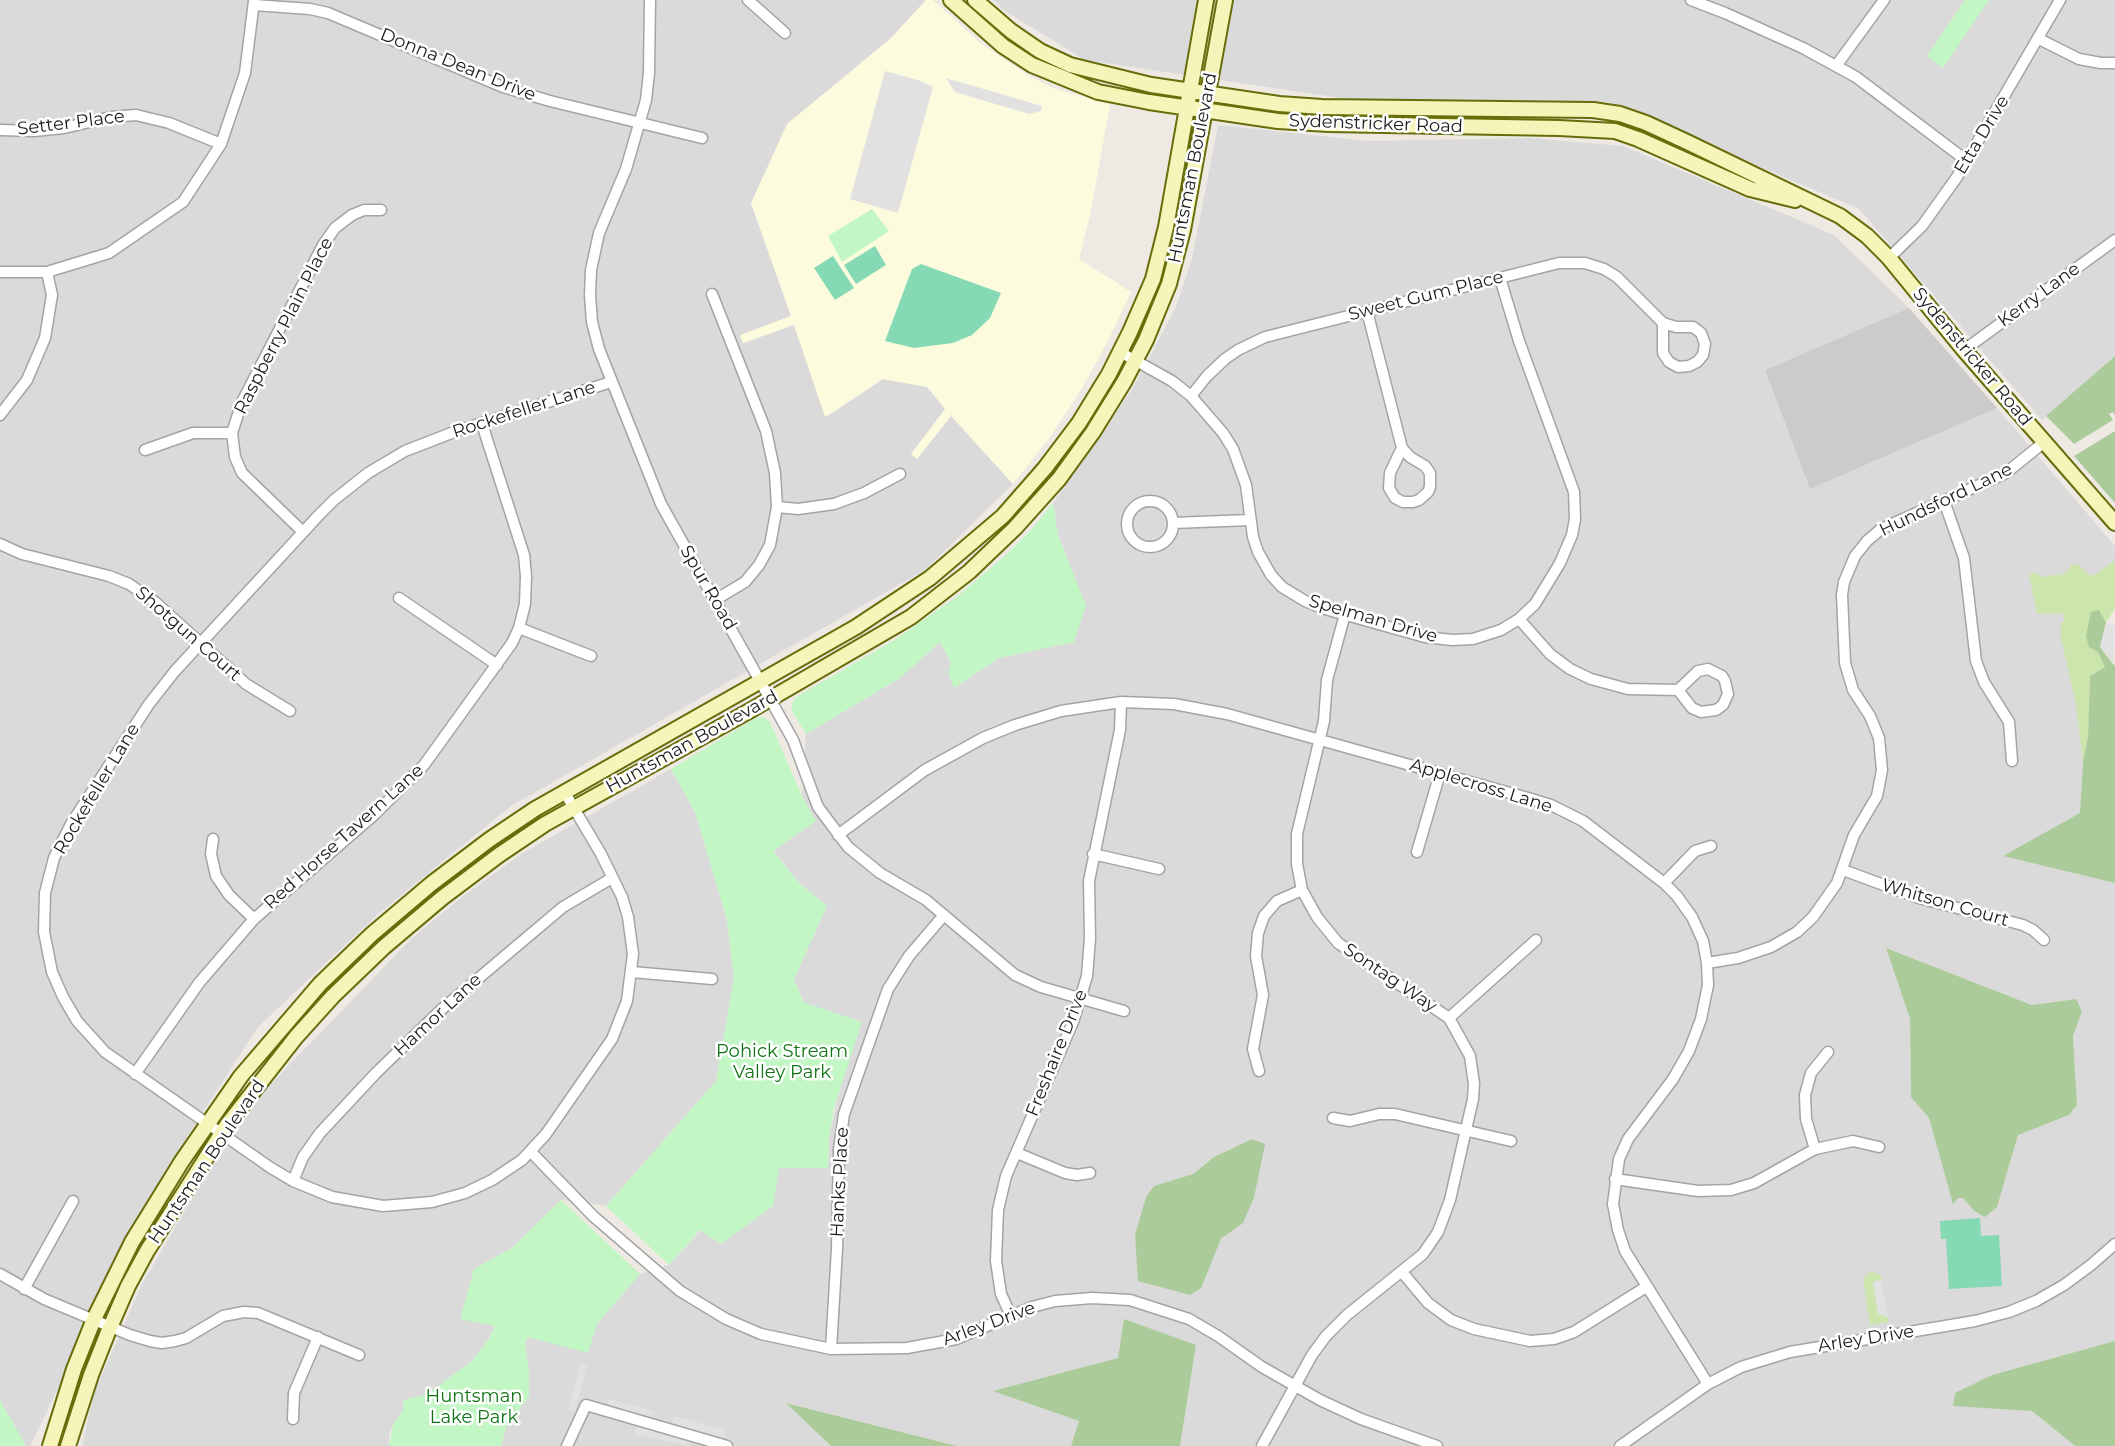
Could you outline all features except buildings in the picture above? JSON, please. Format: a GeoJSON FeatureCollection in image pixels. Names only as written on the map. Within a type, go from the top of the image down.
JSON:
{"type":"FeatureCollection","features":[{"type":"Feature","properties":{"kind":"street","name":"Spur Road"},"geometry":{"type":"LineString","coordinates":[[650,0],[646,100],[626,169],[599,233],[591,270],[590,295],[592,322],[611,382],[661,504],[793,740],[818,807],[838,835],[861,859],[917,894],[1015,975],[1041,987],[1124,1011]]}},
{"type":"Feature","properties":{"kind":"street"},"geometry":{"type":"LineString","coordinates":[[748,0],[785,33]]}},
{"type":"Feature","properties":{"kind":"street","name":"Sydenstricker Road"},"geometry":{"type":"LineString","coordinates":[[951,0],[1003,46],[1032,65],[1098,92],[1278,121],[1615,131],[1750,189],[1817,205]]}},
{"type":"Feature","properties":{"kind":"street","name":"Sydenstricker Road"},"geometry":{"type":"LineString","coordinates":[[975,0],[1011,31],[1040,51],[1070,65],[1106,75],[1190,91],[1322,107],[1593,110],[1620,114],[1677,137],[1840,216],[1867,236],[1889,258],[2043,443],[2115,523]]}},
{"type":"Feature","properties":{"kind":"street","name":"Huntsman Boulevard"},"geometry":{"type":"LineString","coordinates":[[50,1446],[74,1369],[94,1319],[132,1242],[241,1076],[282,1026],[372,934],[431,884],[489,841],[565,793],[889,607],[977,540],[1021,497],[1057,452],[1093,400],[1120,352],[1145,298],[1158,260],[1206,0]]}},
{"type":"Feature","properties":{"kind":"street","name":"Huntsman Boulevard"},"geometry":{"type":"LineString","coordinates":[[68,1446],[91,1375],[128,1286],[221,1134],[296,1037],[384,947],[499,855],[574,807],[770,699],[911,617],[978,564],[1034,508],[1077,455],[1136,361],[1162,304],[1175,264],[1225,0]]}},
{"type":"Feature","properties":{"kind":"street"},"geometry":{"type":"LineString","coordinates":[[1691,0],[1726,13],[1836,66],[1866,84],[1967,161]]}},
{"type":"Feature","properties":{"kind":"street"},"geometry":{"type":"LineString","coordinates":[[1836,66],[1884,0]]}},
{"type":"Feature","properties":{"kind":"street","name":"Etta Drive"},"geometry":{"type":"LineString","coordinates":[[1889,258],[1936,208],[1967,161],[2060,0]]}},
{"type":"Feature","properties":{"kind":"street","name":"Donna Dean Drive"},"geometry":{"type":"LineString","coordinates":[[254,2],[328,13],[503,87],[702,138]]}},
{"type":"Feature","properties":{"kind":"street"},"geometry":{"type":"LineString","coordinates":[[0,272],[47,272],[109,253],[183,202],[220,144],[245,73],[254,2]]}},
{"type":"Feature","properties":{"kind":"street"},"geometry":{"type":"LineString","coordinates":[[2039,39],[2079,59],[2093,63],[2115,63]]}},
{"type":"Feature","properties":{"kind":"street","name":"Setter Place"},"geometry":{"type":"LineString","coordinates":[[0,130],[64,128],[111,117],[136,116],[169,123],[220,144]]}},
{"type":"Feature","properties":{"kind":"street","name":"Raspberry Plain Place"},"geometry":{"type":"LineString","coordinates":[[303,532],[243,473],[235,457],[232,433],[242,402],[323,245],[335,229],[352,215],[364,210],[381,210]]}},
{"type":"Feature","properties":{"kind":"street","name":"Kerry Lane"},"geometry":{"type":"LineString","coordinates":[[1964,350],[2115,240]]}},
{"type":"Feature","properties":{"kind":"street","name":"Sweet Gum Place"},"geometry":{"type":"LineString","coordinates":[[1191,396],[1225,359],[1253,342],[1559,263],[1576,262],[1609,272],[1624,282],[1663,323]]}},
{"type":"Feature","properties":{"kind":"street"},"geometry":{"type":"LineString","coordinates":[[0,415],[23,387],[41,353],[51,310],[47,272]]}},
{"type":"Feature","properties":{"kind":"street","name":"Spelman Drive"},"geometry":{"type":"LineString","coordinates":[[1120,352],[1191,396],[1208,413],[1233,449],[1246,485],[1253,537],[1263,562],[1282,587],[1305,601],[1425,637],[1452,640],[1490,634],[1520,619],[1541,596],[1572,535],[1575,504],[1568,473],[1519,341],[1500,278]]}},
{"type":"Feature","properties":{"kind":"street"},"geometry":{"type":"LineString","coordinates":[[712,294],[766,431],[775,473],[777,507],[770,545],[759,565],[737,588],[715,600]]}},
{"type":"Feature","properties":{"kind":"street"},"geometry":{"type":"LineString","coordinates":[[1367,311],[1402,448],[1410,457],[1425,466],[1431,479],[1428,492],[1413,502],[1403,502],[1395,498],[1389,488],[1390,473],[1402,448]]}},
{"type":"Feature","properties":{"kind":"street"},"geometry":{"type":"LineString","coordinates":[[1663,323],[1676,327],[1693,327],[1701,333],[1705,344],[1703,355],[1697,362],[1678,367],[1669,362],[1663,353],[1663,323]]}},
{"type":"Feature","properties":{"kind":"street","name":"Rockefeller Lane"},"geometry":{"type":"LineString","coordinates":[[565,793],[601,854],[622,897],[631,928],[632,972],[627,1002],[612,1039],[560,1116],[531,1152],[479,1187],[449,1198],[417,1205],[383,1206],[352,1202],[314,1191],[293,1181],[135,1074],[94,1042],[77,1021],[52,972],[46,946],[46,893],[54,858],[71,824],[149,704],[199,643],[303,532],[334,500],[386,462],[428,441],[611,382]]}},
{"type":"Feature","properties":{"kind":"street","name":"Red Horse Tavern Lane"},"geometry":{"type":"LineString","coordinates":[[135,1074],[199,983],[254,919],[409,782],[446,738],[497,666],[519,628],[526,594],[524,555],[482,424]]}},
{"type":"Feature","properties":{"kind":"street"},"geometry":{"type":"LineString","coordinates":[[145,450],[193,433],[232,433]]}},
{"type":"Feature","properties":{"kind":"street","name":"Hundsford Lane"},"geometry":{"type":"LineString","coordinates":[[1707,963],[1754,954],[1788,938],[1820,910],[1843,870],[1854,835],[1877,796],[1883,762],[1876,729],[1853,690],[1846,669],[1841,612],[1844,582],[1855,556],[1873,535],[1892,523],[2006,473],[2043,443]]}},
{"type":"Feature","properties":{"kind":"street"},"geometry":{"type":"LineString","coordinates":[[777,507],[798,509],[834,504],[864,494],[900,474]]}},
{"type":"Feature","properties":{"kind":"street"},"geometry":{"type":"LineString","coordinates":[[1152,501],[1164,506],[1173,523],[1170,536],[1161,545],[1148,548],[1135,543],[1126,526],[1133,508],[1152,501]]}},
{"type":"Feature","properties":{"kind":"street"},"geometry":{"type":"LineString","coordinates":[[1944,501],[1964,558],[1976,661],[1984,682],[2009,722],[2012,761]]}},
{"type":"Feature","properties":{"kind":"street"},"geometry":{"type":"LineString","coordinates":[[1173,523],[1251,520]]}},
{"type":"Feature","properties":{"kind":"street","name":"Shotgun Court"},"geometry":{"type":"LineString","coordinates":[[0,544],[22,554],[109,576],[129,584],[155,602],[246,684],[290,711]]}},
{"type":"Feature","properties":{"kind":"street"},"geometry":{"type":"LineString","coordinates":[[399,598],[497,666]]}},
{"type":"Feature","properties":{"kind":"street","name":"Sontag Way"},"geometry":{"type":"LineString","coordinates":[[1262,1446],[1326,1336],[1347,1315],[1423,1254],[1441,1226],[1473,1099],[1473,1069],[1466,1045],[1449,1018],[1338,943],[1317,917],[1302,890],[1297,864],[1297,834],[1320,739],[1327,680],[1345,614]]}},
{"type":"Feature","properties":{"kind":"street"},"geometry":{"type":"LineString","coordinates":[[1520,619],[1550,654],[1591,680],[1628,689],[1678,690],[1698,671],[1708,669],[1726,681],[1728,694],[1723,705],[1716,710],[1701,712],[1692,708],[1678,690]]}},
{"type":"Feature","properties":{"kind":"street"},"geometry":{"type":"LineString","coordinates":[[519,628],[591,656]]}},
{"type":"Feature","properties":{"kind":"street","name":"Applecross Lane"},"geometry":{"type":"LineString","coordinates":[[838,835],[925,770],[983,738],[1060,711],[1122,702],[1156,702],[1198,707],[1528,797],[1570,814],[1600,833],[1664,883],[1692,917],[1703,941],[1707,963],[1706,1002],[1689,1051],[1673,1079],[1628,1139],[1619,1159],[1613,1203],[1625,1251],[1708,1384]]}},
{"type":"Feature","properties":{"kind":"street","name":"Freshaire Drive"},"geometry":{"type":"LineString","coordinates":[[1011,1316],[999,1285],[995,1235],[998,1210],[1004,1183],[1081,999],[1089,959],[1089,888],[1093,854],[1120,730],[1122,702]]}},
{"type":"Feature","properties":{"kind":"street"},"geometry":{"type":"LineString","coordinates":[[1417,852],[1440,773]]}},
{"type":"Feature","properties":{"kind":"street"},"geometry":{"type":"LineString","coordinates":[[213,839],[211,854],[216,876],[229,895],[254,919]]}},
{"type":"Feature","properties":{"kind":"street"},"geometry":{"type":"LineString","coordinates":[[1664,883],[1695,852],[1711,846]]}},
{"type":"Feature","properties":{"kind":"street"},"geometry":{"type":"LineString","coordinates":[[1093,854],[1159,869]]}},
{"type":"Feature","properties":{"kind":"street","name":"Whitson Court"},"geometry":{"type":"LineString","coordinates":[[1843,870],[1919,898],[2023,925],[2044,940]]}},
{"type":"Feature","properties":{"kind":"street","name":"Hamor Lane"},"geometry":{"type":"LineString","coordinates":[[293,1181],[303,1157],[320,1133],[376,1073],[442,1009],[563,906],[612,878]]}},
{"type":"Feature","properties":{"kind":"street"},"geometry":{"type":"LineString","coordinates":[[1259,1071],[1253,1049],[1263,995],[1256,956],[1258,933],[1264,916],[1278,901],[1302,890]]}},
{"type":"Feature","properties":{"kind":"street","name":"Hanks Place"},"geometry":{"type":"LineString","coordinates":[[831,1349],[839,1149],[844,1114],[888,989],[909,956],[944,915]]}},
{"type":"Feature","properties":{"kind":"street"},"geometry":{"type":"LineString","coordinates":[[1449,1018],[1536,940]]}},
{"type":"Feature","properties":{"kind":"street"},"geometry":{"type":"LineString","coordinates":[[632,972],[712,979]]}},
{"type":"Feature","properties":{"kind":"street"},"geometry":{"type":"LineString","coordinates":[[1815,1149],[1806,1119],[1805,1095],[1811,1073],[1828,1052]]}},
{"type":"Feature","properties":{"kind":"street"},"geometry":{"type":"LineString","coordinates":[[1333,1118],[1350,1121],[1379,1114],[1395,1114],[1511,1141]]}},
{"type":"Feature","properties":{"kind":"street"},"geometry":{"type":"LineString","coordinates":[[1615,1178],[1698,1191],[1731,1190],[1754,1183],[1815,1149],[1853,1141],[1879,1147]]}},
{"type":"Feature","properties":{"kind":"street","name":"Arley Drive"},"geometry":{"type":"LineString","coordinates":[[531,1152],[593,1216],[660,1276],[692,1300],[761,1334],[831,1349],[907,1348],[956,1339],[1032,1307],[1075,1299],[1111,1298],[1145,1303],[1203,1326],[1295,1386],[1361,1419],[1437,1446]]}},
{"type":"Feature","properties":{"kind":"street"},"geometry":{"type":"LineString","coordinates":[[1017,1153],[1065,1173],[1090,1173]]}},
{"type":"Feature","properties":{"kind":"street"},"geometry":{"type":"LineString","coordinates":[[24,1289],[73,1201]]}},
{"type":"Feature","properties":{"kind":"street","name":"Arley Drive"},"geometry":{"type":"LineString","coordinates":[[1620,1446],[1708,1384],[1741,1367],[1790,1352],[1975,1321],[2009,1312],[2064,1285],[2115,1244]]}},
{"type":"Feature","properties":{"kind":"street"},"geometry":{"type":"LineString","coordinates":[[1402,1272],[1428,1303],[1451,1320],[1474,1329],[1530,1341],[1554,1339],[1574,1332],[1646,1287]]}},
{"type":"Feature","properties":{"kind":"street"},"geometry":{"type":"LineString","coordinates":[[0,1275],[24,1289],[139,1339],[162,1343],[186,1338],[223,1316],[244,1312],[271,1317],[359,1355]]}},
{"type":"Feature","properties":{"kind":"street"},"geometry":{"type":"LineString","coordinates":[[293,1419],[294,1393],[318,1337]]}},
{"type":"Feature","properties":{"kind":"street"},"geometry":{"type":"LineString","coordinates":[[567,1446],[586,1405],[727,1446]]}},
{"type":"Feature","properties":{"kind":"street"},"geometry":{"type":"LineString","coordinates":[[1639,1435],[1646,1446]]}},
{"type":"Feature","properties":{"kind":"shaded area"},"geometry":{"type":"Polygon","coordinates":[[[0,0],[926,0],[751,203],[791,316],[740,336],[744,343],[794,324],[828,416],[883,379],[927,387],[946,409],[911,454],[917,459],[951,415],[1013,484],[925,570],[511,806],[378,914],[257,1028],[162,1176],[30,1446],[26,1446],[0,1400],[0,0]]]}},
{"type":"Feature","properties":{"kind":"shaded area"},"geometry":{"type":"Polygon","coordinates":[[[926,0],[933,0],[979,42],[1029,76],[1055,89],[1110,104],[1090,216],[1079,259],[1131,292],[1079,393],[1048,440],[1013,484],[951,416],[917,459],[911,454],[945,409],[927,387],[883,379],[825,417],[794,325],[743,343],[740,335],[791,316],[751,203],[787,124],[891,38],[926,0]]]}},
{"type":"Feature","properties":{"kind":"shaded area"},"geometry":{"type":"Polygon","coordinates":[[[993,0],[2115,0],[2115,356],[2042,420],[1859,209],[1608,102],[1347,99],[1085,60],[1005,11],[993,0]]]}},
{"type":"Feature","properties":{"kind":"shaded area"},"geometry":{"type":"Polygon","coordinates":[[[885,71],[933,87],[898,213],[850,199],[885,71]]]}},
{"type":"Feature","properties":{"kind":"shaded area"},"geometry":{"type":"Polygon","coordinates":[[[946,78],[1042,106],[1041,111],[1029,114],[955,92],[946,78]]]}},
{"type":"Feature","properties":{"kind":"shaded area"},"geometry":{"type":"Polygon","coordinates":[[[1218,125],[1369,141],[1530,138],[1623,146],[1834,235],[1909,308],[1765,370],[1810,489],[1997,408],[2115,546],[2115,591],[2076,705],[2083,761],[2080,814],[2004,856],[2115,883],[2115,1341],[1992,1375],[1953,1405],[2032,1411],[2075,1446],[1180,1446],[1196,1345],[1125,1320],[1118,1358],[995,1391],[1079,1421],[1071,1446],[957,1446],[787,1403],[831,1446],[501,1446],[506,1428],[529,1396],[525,1344],[528,1337],[588,1352],[596,1324],[640,1274],[669,1265],[701,1230],[778,1168],[828,1168],[829,1138],[840,1087],[794,979],[827,906],[799,883],[773,850],[816,821],[802,796],[806,734],[900,678],[940,642],[951,663],[954,688],[999,658],[1074,642],[1069,563],[1058,535],[1053,503],[1133,388],[1176,307],[1192,259],[1218,125]],[[1886,948],[1910,1019],[1911,1097],[1929,1118],[1953,1203],[1958,1198],[1963,1198],[1974,1211],[1997,1207],[2018,1135],[2069,1115],[2077,1105],[2073,1036],[2082,1010],[2075,999],[2033,1005],[1886,948]],[[1252,1139],[1214,1157],[1193,1174],[1154,1186],[1215,1250],[1222,1239],[1243,1222],[1254,1198],[1264,1144],[1252,1139]]]}},
{"type":"Feature","properties":{"kind":"shaded area"},"geometry":{"type":"Polygon","coordinates":[[[1909,308],[1997,408],[1810,489],[1765,370],[1909,308]]]}},
{"type":"Feature","properties":{"kind":"shaded area"},"geometry":{"type":"Polygon","coordinates":[[[2106,623],[2115,625],[2113,664],[2100,647],[2106,623]]]}},
{"type":"Feature","properties":{"kind":"shaded area"},"geometry":{"type":"Polygon","coordinates":[[[671,769],[695,812],[727,920],[734,978],[716,1081],[606,1206],[561,1200],[512,1248],[474,1269],[495,1326],[489,1339],[472,1361],[426,1395],[403,1400],[404,1409],[393,1425],[389,1446],[82,1446],[95,1390],[142,1284],[204,1178],[267,1088],[411,939],[463,896],[521,854],[671,769]]]}},
{"type":"Feature","properties":{"kind":"shaded area"},"geometry":{"type":"Polygon","coordinates":[[[1881,1280],[1888,1317],[1878,1314],[1873,1282],[1881,1280]]]}},
{"type":"Feature","properties":{"kind":"shaded area"},"geometry":{"type":"Polygon","coordinates":[[[580,1364],[587,1366],[575,1411],[568,1409],[580,1364]]]}},
{"type":"Feature","properties":{"kind":"shaded area"},"geometry":{"type":"Polygon","coordinates":[[[609,1399],[654,1411],[652,1418],[607,1406],[609,1399]]]}},
{"type":"Feature","properties":{"kind":"shaded area"},"geometry":{"type":"Polygon","coordinates":[[[674,1416],[726,1430],[724,1438],[672,1423],[674,1416]]]}},
{"type":"Feature","properties":{"kind":"shaded area"},"geometry":{"type":"Polygon","coordinates":[[[637,1427],[690,1440],[689,1446],[635,1434],[637,1427]]]}},
{"type":"Feature","properties":{"kind":"green space"},"geometry":{"type":"Polygon","coordinates":[[[1965,0],[1989,0],[1943,68],[1927,56],[1965,0]]]}},
{"type":"Feature","properties":{"kind":"green space"},"geometry":{"type":"Polygon","coordinates":[[[872,209],[889,231],[842,262],[828,236],[872,209]]]}},
{"type":"Feature","properties":{"kind":"green space"},"geometry":{"type":"Polygon","coordinates":[[[875,246],[886,265],[856,284],[844,265],[875,246]]]}},
{"type":"Feature","properties":{"kind":"green space"},"geometry":{"type":"Polygon","coordinates":[[[833,256],[854,288],[835,300],[814,268],[833,256]]]}},
{"type":"Feature","properties":{"kind":"green space"},"geometry":{"type":"Polygon","coordinates":[[[921,264],[1001,293],[990,318],[972,335],[953,343],[914,348],[885,341],[912,269],[921,264]]]}},
{"type":"Feature","properties":{"kind":"green space"},"geometry":{"type":"Polygon","coordinates":[[[2115,356],[2115,415],[2113,412],[2109,414],[2113,420],[2074,444],[2046,416],[2115,356]]]}},
{"type":"Feature","properties":{"kind":"green space"},"geometry":{"type":"Polygon","coordinates":[[[2115,431],[2115,503],[2074,456],[2115,431]]]}},
{"type":"Feature","properties":{"kind":"green space"},"geometry":{"type":"Polygon","coordinates":[[[1053,503],[1058,535],[1086,606],[1074,642],[999,658],[954,688],[948,674],[951,663],[940,642],[900,678],[806,734],[792,711],[796,697],[893,641],[959,595],[1008,553],[1053,503]]]}},
{"type":"Feature","properties":{"kind":"green space"},"geometry":{"type":"Polygon","coordinates":[[[2115,560],[2115,608],[2106,623],[2099,610],[2098,652],[2106,667],[2090,676],[2088,736],[2083,761],[2076,705],[2061,638],[2063,613],[2037,614],[2029,574],[2035,572],[2040,577],[2063,574],[2071,565],[2077,564],[2089,575],[2095,575],[2115,560]]]}},
{"type":"Feature","properties":{"kind":"green space"},"geometry":{"type":"Polygon","coordinates":[[[2099,610],[2106,623],[2100,647],[2115,666],[2115,883],[2003,856],[2080,813],[2083,761],[2088,736],[2090,676],[2105,667],[2098,652],[2089,647],[2086,636],[2091,612],[2099,610]]]}},
{"type":"Feature","properties":{"kind":"green space","name":"Pohick Stream Valley Park"},"geometry":{"type":"Polygon","coordinates":[[[764,717],[770,722],[802,796],[816,821],[773,851],[799,883],[827,906],[794,979],[803,1002],[862,1022],[834,1108],[828,1168],[779,1168],[773,1206],[721,1244],[700,1230],[669,1265],[606,1206],[716,1081],[734,978],[727,920],[695,812],[671,769],[756,718],[764,717]]]}},
{"type":"Feature","properties":{"kind":"green space"},"geometry":{"type":"Polygon","coordinates":[[[1886,948],[2032,1005],[2076,999],[2082,1011],[2073,1036],[2077,1105],[2069,1115],[2018,1135],[1997,1207],[1985,1217],[1974,1211],[1963,1198],[1958,1198],[1953,1204],[1929,1118],[1911,1097],[1910,1019],[1886,948]]]}},
{"type":"Feature","properties":{"kind":"green space"},"geometry":{"type":"Polygon","coordinates":[[[1252,1139],[1265,1144],[1254,1198],[1243,1223],[1221,1239],[1201,1288],[1190,1295],[1138,1281],[1135,1235],[1146,1197],[1154,1186],[1193,1174],[1214,1157],[1252,1139]]]}},
{"type":"Feature","properties":{"kind":"green space","name":"Huntsman Lake Park"},"geometry":{"type":"Polygon","coordinates":[[[561,1200],[640,1274],[597,1324],[588,1353],[528,1337],[525,1344],[529,1396],[506,1428],[501,1446],[389,1446],[393,1425],[404,1409],[403,1400],[426,1395],[472,1361],[489,1339],[495,1326],[460,1319],[474,1269],[512,1248],[561,1200]]]}},
{"type":"Feature","properties":{"kind":"green space"},"geometry":{"type":"Polygon","coordinates":[[[1980,1218],[1981,1236],[1999,1235],[2002,1286],[1949,1289],[1946,1239],[1941,1239],[1940,1221],[1980,1218]]]}},
{"type":"Feature","properties":{"kind":"green space"},"geometry":{"type":"Polygon","coordinates":[[[1873,1271],[1881,1276],[1881,1280],[1873,1282],[1878,1314],[1888,1317],[1888,1322],[1870,1325],[1863,1279],[1873,1271]]]}},
{"type":"Feature","properties":{"kind":"green space"},"geometry":{"type":"Polygon","coordinates":[[[1124,1319],[1196,1345],[1180,1446],[1071,1446],[1079,1421],[993,1391],[1118,1358],[1124,1319]]]}},
{"type":"Feature","properties":{"kind":"green space"},"geometry":{"type":"Polygon","coordinates":[[[2115,1341],[2115,1446],[2075,1446],[2032,1411],[1953,1406],[1955,1393],[1992,1375],[2115,1341]]]}},
{"type":"Feature","properties":{"kind":"green space"},"geometry":{"type":"Polygon","coordinates":[[[0,1400],[26,1446],[0,1446],[0,1400]]]}},
{"type":"Feature","properties":{"kind":"green space"},"geometry":{"type":"Polygon","coordinates":[[[786,1403],[957,1446],[831,1446],[786,1403]]]}}]}
